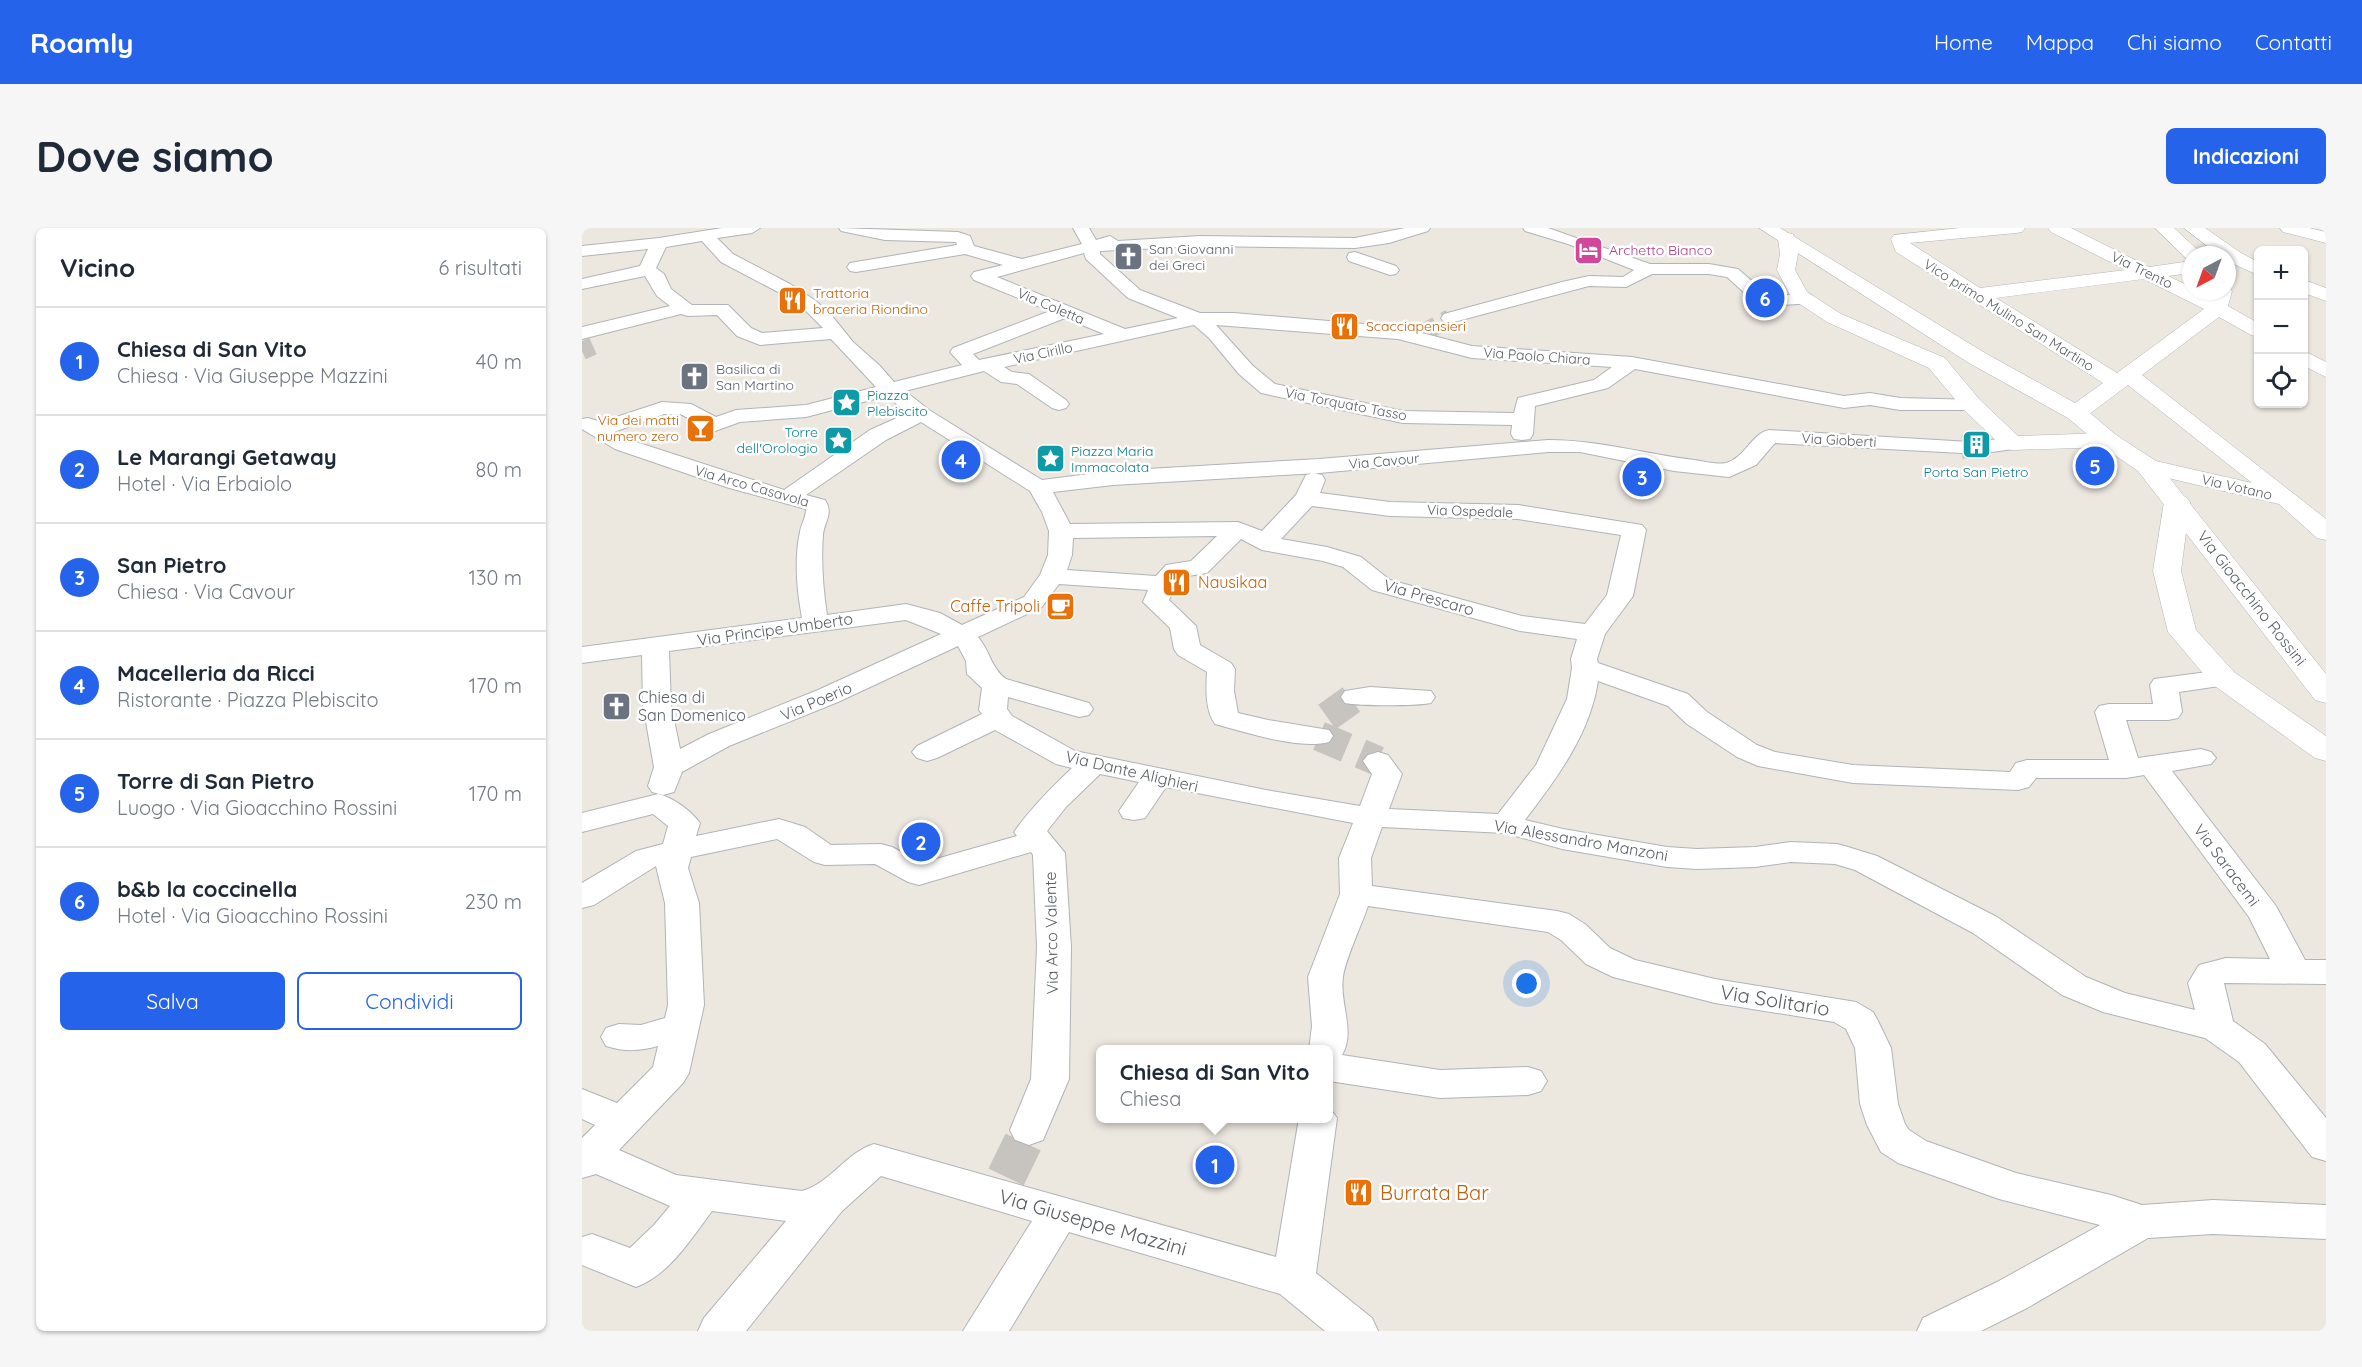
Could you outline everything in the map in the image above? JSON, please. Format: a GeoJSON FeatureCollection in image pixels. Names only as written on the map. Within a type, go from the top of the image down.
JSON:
{"type":"FeatureCollection","features":[{"type":"Feature","properties":{"kind":"street"},"geometry":{"type":"LineString","coordinates":[[582,251],[659,243],[696,234],[752,228]]}},
{"type":"Feature","properties":{"kind":"street"},"geometry":{"type":"LineString","coordinates":[[847,228],[876,233],[958,237],[964,239],[966,249]]}},
{"type":"Feature","properties":{"kind":"street"},"geometry":{"type":"LineString","coordinates":[[1081,228],[1092,248],[1092,255],[1134,294],[1198,319]]}},
{"type":"Feature","properties":{"kind":"street"},"geometry":{"type":"LineString","coordinates":[[856,267],[966,249],[1020,264],[1092,248],[1144,228]]}},
{"type":"Feature","properties":{"kind":"street"},"geometry":{"type":"LineString","coordinates":[[1092,248],[1200,242],[1355,250],[1422,228]]}},
{"type":"Feature","properties":{"kind":"street"},"geometry":{"type":"LineString","coordinates":[[1531,228],[1574,240],[1648,269],[1709,269],[1732,273],[1738,281],[1755,293],[1783,300],[1805,299]]}},
{"type":"Feature","properties":{"kind":"street"},"geometry":{"type":"LineString","coordinates":[[1554,236],[1590,228]]}},
{"type":"Feature","properties":{"kind":"street","name":"Via Gioacchino Rossini"},"geometry":{"type":"LineString","coordinates":[[1768,228],[1977,358],[2076,413],[2108,440],[2147,466],[2326,694]]}},
{"type":"Feature","properties":{"kind":"street","name":"Vico primo Mulino San Martino"},"geometry":{"type":"LineString","coordinates":[[2016,228],[1896,240],[2040,337],[2122,378],[2289,500],[2326,532]]}},
{"type":"Feature","properties":{"kind":"street","name":"Via Trento"},"geometry":{"type":"LineString","coordinates":[[2057,228],[2146,272],[2182,285]]}},
{"type":"Feature","properties":{"kind":"street"},"geometry":{"type":"LineString","coordinates":[[2164,228],[2184,246]]}},
{"type":"Feature","properties":{"kind":"street"},"geometry":{"type":"LineString","coordinates":[[2193,228],[2234,257],[2254,267]]}},
{"type":"Feature","properties":{"kind":"street"},"geometry":{"type":"LineString","coordinates":[[2289,228],[2326,238]]}},
{"type":"Feature","properties":{"kind":"street"},"geometry":{"type":"LineString","coordinates":[[696,234],[727,258],[784,288],[810,305],[889,389],[922,414],[1038,487],[1054,512],[1061,531]]}},
{"type":"Feature","properties":{"kind":"street"},"geometry":{"type":"LineString","coordinates":[[1786,238],[1789,254],[1786,270],[1799,295],[1834,318],[1937,363],[2002,445],[2108,440]]}},
{"type":"Feature","properties":{"kind":"street"},"geometry":{"type":"LineString","coordinates":[[647,270],[659,243]]}},
{"type":"Feature","properties":{"kind":"street"},"geometry":{"type":"LineString","coordinates":[[1355,250],[1389,270]]}},
{"type":"Feature","properties":{"kind":"street","name":"Via Coletta"},"geometry":{"type":"LineString","coordinates":[[1020,264],[980,276],[1123,335]]}},
{"type":"Feature","properties":{"kind":"street"},"geometry":{"type":"LineString","coordinates":[[1979,294],[2182,268]]}},
{"type":"Feature","properties":{"kind":"street"},"geometry":{"type":"LineString","coordinates":[[1450,318],[1485,307],[1540,296],[1589,281],[1626,282],[1648,269]]}},
{"type":"Feature","properties":{"kind":"street"},"geometry":{"type":"LineString","coordinates":[[582,284],[647,270],[655,274],[663,292],[687,311],[722,309],[744,332],[760,339],[835,333]]}},
{"type":"Feature","properties":{"kind":"street"},"geometry":{"type":"LineString","coordinates":[[2308,288],[2326,295]]}},
{"type":"Feature","properties":{"kind":"street"},"geometry":{"type":"LineString","coordinates":[[2076,413],[2219,300]]}},
{"type":"Feature","properties":{"kind":"street","name":"Via Trento"},"geometry":{"type":"LineString","coordinates":[[2221,300],[2254,327]]}},
{"type":"Feature","properties":{"kind":"street"},"geometry":{"type":"LineString","coordinates":[[586,340],[683,308]]}},
{"type":"Feature","properties":{"kind":"street"},"geometry":{"type":"LineString","coordinates":[[1059,404],[1022,378],[1008,378],[981,366],[960,352],[1064,312]]}},
{"type":"Feature","properties":{"kind":"street","name":"Via Cirillo"},"geometry":{"type":"LineString","coordinates":[[889,389],[981,366],[1198,319]]}},
{"type":"Feature","properties":{"kind":"street","name":"Via Paolo Chiara"},"geometry":{"type":"LineString","coordinates":[[1198,319],[1275,322],[1419,335],[1472,351],[1632,363],[1844,402],[1870,399],[1900,404],[1971,404]]}},
{"type":"Feature","properties":{"kind":"street","name":"Via Torquato Tasso"},"geometry":{"type":"LineString","coordinates":[[1198,319],[1216,334],[1246,370],[1269,389],[1403,417],[1524,419]]}},
{"type":"Feature","properties":{"kind":"street"},"geometry":{"type":"LineString","coordinates":[[1937,363],[1977,358]]}},
{"type":"Feature","properties":{"kind":"street"},"geometry":{"type":"LineString","coordinates":[[2308,360],[2326,371]]}},
{"type":"Feature","properties":{"kind":"street"},"geometry":{"type":"LineString","coordinates":[[1524,450],[1525,402],[1601,384],[1632,363]]}},
{"type":"Feature","properties":{"kind":"street"},"geometry":{"type":"LineString","coordinates":[[582,445],[597,430],[662,408],[684,408],[715,425],[736,416],[806,411],[889,389]]}},
{"type":"Feature","properties":{"kind":"street"},"geometry":{"type":"LineString","coordinates":[[787,498],[878,435],[922,414]]}},
{"type":"Feature","properties":{"kind":"street","name":"Via Arco Casavola"},"geometry":{"type":"LineString","coordinates":[[597,430],[691,469],[787,498],[817,504],[819,514],[810,532],[811,600],[816,622]]}},
{"type":"Feature","properties":{"kind":"street","name":"Via Gioberti"},"geometry":{"type":"LineString","coordinates":[[1729,470],[1748,460],[1769,436],[1962,447]]}},
{"type":"Feature","properties":{"kind":"street","name":"Via Cavour"},"geometry":{"type":"LineString","coordinates":[[1038,487],[1113,478],[1319,466],[1580,446],[1674,464],[1729,470]]}},
{"type":"Feature","properties":{"kind":"street"},"geometry":{"type":"LineString","coordinates":[[1272,535],[1306,498],[1319,466]]}},
{"type":"Feature","properties":{"kind":"street","name":"Via Votano"},"geometry":{"type":"LineString","coordinates":[[2147,466],[2326,509]]}},
{"type":"Feature","properties":{"kind":"street","name":"Via Ospedale"},"geometry":{"type":"LineString","coordinates":[[1306,498],[1390,509],[1518,513],[1634,530],[1620,596],[1592,633]]}},
{"type":"Feature","properties":{"kind":"street","name":"Via Gioacchino Rossini"},"geometry":{"type":"LineString","coordinates":[[2177,502],[2167,571],[2182,632],[2223,678],[2326,751]]}},
{"type":"Feature","properties":{"kind":"street"},"geometry":{"type":"LineString","coordinates":[[1238,529],[1198,568],[1175,570],[1163,584],[1156,602],[1184,626],[1187,649],[1221,669],[1220,691],[1225,718],[1268,729],[1318,730]]}},
{"type":"Feature","properties":{"kind":"street","name":"Via Prescaro"},"geometry":{"type":"LineString","coordinates":[[1061,531],[1238,529],[1272,535],[1352,562],[1381,585],[1520,623],[1592,633]]}},
{"type":"Feature","properties":{"kind":"street","name":"Via Poerio"},"geometry":{"type":"LineString","coordinates":[[669,767],[719,740],[828,696],[1033,603],[1052,576],[1060,555],[1061,531]]}},
{"type":"Feature","properties":{"kind":"street"},"geometry":{"type":"LineString","coordinates":[[1052,576],[1163,584]]}},
{"type":"Feature","properties":{"kind":"street","name":"Via Principe Umberto"},"geometry":{"type":"LineString","coordinates":[[582,655],[762,632],[816,622],[906,612],[921,614],[963,636]]}},
{"type":"Feature","properties":{"kind":"street"},"geometry":{"type":"LineString","coordinates":[[1506,824],[1550,767],[1581,699],[1586,668],[1584,659],[1592,633]]}},
{"type":"Feature","properties":{"kind":"street"},"geometry":{"type":"LineString","coordinates":[[963,636],[982,663],[981,674],[996,685],[1079,709]]}},
{"type":"Feature","properties":{"kind":"street"},"geometry":{"type":"LineString","coordinates":[[655,644],[657,705],[669,767],[658,803]]}},
{"type":"Feature","properties":{"kind":"street"},"geometry":{"type":"LineString","coordinates":[[1586,668],[1678,700],[1697,718],[1747,751],[1768,760],[1852,774],[2018,781],[2027,769],[2139,767],[2201,758]]}},
{"type":"Feature","properties":{"kind":"street"},"geometry":{"type":"LineString","coordinates":[[2139,767],[2109,712],[2168,712],[2164,685],[2223,678]]}},
{"type":"Feature","properties":{"kind":"street"},"geometry":{"type":"LineString","coordinates":[[927,752],[998,717],[993,710],[996,685]]}},
{"type":"Feature","properties":{"kind":"street"},"geometry":{"type":"LineString","coordinates":[[1354,697],[1370,694],[1421,697]]}},
{"type":"Feature","properties":{"kind":"street","name":"Via Dante Alighieri"},"geometry":{"type":"LineString","coordinates":[[998,717],[1002,722],[1066,758],[1157,778],[1370,817]]}},
{"type":"Feature","properties":{"kind":"street"},"geometry":{"type":"LineString","coordinates":[[1328,1045],[1330,1026],[1325,977],[1356,894],[1355,858],[1387,774],[1378,760]]}},
{"type":"Feature","properties":{"kind":"street"},"geometry":{"type":"LineString","coordinates":[[582,897],[647,858],[779,829],[794,834],[825,855],[881,854],[919,875],[1037,840],[1030,832],[1054,801],[1093,764]]}},
{"type":"Feature","properties":{"kind":"street","name":"Via Saracemi"},"geometry":{"type":"LineString","coordinates":[[2139,767],[2264,914],[2310,972]]}},
{"type":"Feature","properties":{"kind":"street"},"geometry":{"type":"LineString","coordinates":[[1134,811],[1157,778]]}},
{"type":"Feature","properties":{"kind":"street"},"geometry":{"type":"LineString","coordinates":[[582,823],[658,803]]}},
{"type":"Feature","properties":{"kind":"street"},"geometry":{"type":"LineString","coordinates":[[658,803],[684,823],[672,868],[682,903],[686,1005],[682,1026],[670,1072],[586,1159],[671,1190],[802,1207],[828,1200]]}},
{"type":"Feature","properties":{"kind":"street","name":"Via Alessandro Manzoni"},"geometry":{"type":"LineString","coordinates":[[1370,817],[1506,824],[1562,839],[1667,857],[1697,859],[1755,857],[1791,852],[1837,854],[1866,863],[1985,925],[2074,986],[2116,1004],[2217,1028]]}},
{"type":"Feature","properties":{"kind":"street","name":"Via Arco Valente"},"geometry":{"type":"LineString","coordinates":[[1029,1130],[1050,1078],[1054,947],[1049,853],[1037,840]]}},
{"type":"Feature","properties":{"kind":"street","name":"Via Solitario"},"geometry":{"type":"LineString","coordinates":[[1356,894],[1557,922],[1574,932],[1598,956],[1625,969],[1715,991],[1843,1011],[1860,1021],[1873,1048],[1880,1104],[1886,1125],[1895,1141],[1912,1152],[2013,1188],[2110,1211],[2141,1222]]}},
{"type":"Feature","properties":{"kind":"street"},"geometry":{"type":"LineString","coordinates":[[2310,972],[2226,970],[2211,973],[2206,983],[2217,1028],[2252,1053],[2326,1146]]}},
{"type":"Feature","properties":{"kind":"street"},"geometry":{"type":"LineString","coordinates":[[619,1037],[641,1038],[682,1026]]}},
{"type":"Feature","properties":{"kind":"street"},"geometry":{"type":"LineString","coordinates":[[1333,1068],[1440,1084],[1528,1081]]}},
{"type":"Feature","properties":{"kind":"street"},"geometry":{"type":"LineString","coordinates":[[582,1103],[622,1121]]}},
{"type":"Feature","properties":{"kind":"street"},"geometry":{"type":"LineString","coordinates":[[1294,1280],[1317,1123]]}},
{"type":"Feature","properties":{"kind":"street","name":"Via Giuseppe Mazzini"},"geometry":{"type":"LineString","coordinates":[[828,1200],[874,1159],[1000,1185],[1059,1213],[1294,1280],[1356,1331]]}},
{"type":"Feature","properties":{"kind":"street"},"geometry":{"type":"LineString","coordinates":[[592,1251],[636,1269],[669,1237],[702,1194]]}},
{"type":"Feature","properties":{"kind":"street"},"geometry":{"type":"LineString","coordinates":[[720,1331],[828,1200]]}},
{"type":"Feature","properties":{"kind":"street"},"geometry":{"type":"LineString","coordinates":[[985,1331],[1059,1213]]}},
{"type":"Feature","properties":{"kind":"street"},"geometry":{"type":"LineString","coordinates":[[1939,1331],[2012,1295],[2141,1222],[2213,1217],[2326,1222]]}},
{"type":"Feature","properties":{"kind":"tunnel"},"geometry":{"type":"LineString","coordinates":[[1421,334],[1450,318]]}},
{"type":"Feature","properties":{"kind":"tunnel"},"geometry":{"type":"LineString","coordinates":[[582,351],[593,346]]}},
{"type":"Feature","properties":{"kind":"tunnel"},"geometry":{"type":"LineString","coordinates":[[1962,447],[1992,446]]}},
{"type":"Feature","properties":{"kind":"tunnel"},"geometry":{"type":"LineString","coordinates":[[1327,717],[1355,697]]}},
{"type":"Feature","properties":{"kind":"tunnel"},"geometry":{"type":"LineString","coordinates":[[1319,736],[1378,761]]}},
{"type":"Feature","properties":{"kind":"tunnel"},"geometry":{"type":"LineString","coordinates":[[1006,1177],[1029,1130]]}},
{"type":"Feature","properties":{"kind":"place","name":"Archetto Bianco"},"geometry":{"type":"Point","coordinates":[1588,250]}},
{"type":"Feature","properties":{"kind":"place","name":"San Giovanni dei Greci"},"geometry":{"type":"Point","coordinates":[1128,257]}},
{"type":"Feature","properties":{"kind":"place","name":"b&b la coccinella"},"geometry":{"type":"Point","coordinates":[1765,298]}},
{"type":"Feature","properties":{"kind":"place","name":"Trattoria braceria Riondino"},"geometry":{"type":"Point","coordinates":[792,301]}},
{"type":"Feature","properties":{"kind":"place","name":"Scacciapensieri"},"geometry":{"type":"Point","coordinates":[1345,326]}},
{"type":"Feature","properties":{"kind":"place","name":"Basilica di San Martino"},"geometry":{"type":"Point","coordinates":[695,377]}},
{"type":"Feature","properties":{"kind":"place","name":"Piazza Plebiscito"},"geometry":{"type":"Point","coordinates":[846,403]}},
{"type":"Feature","properties":{"kind":"place","name":"Via dei matti numero zero"},"geometry":{"type":"Point","coordinates":[700,428]}},
{"type":"Feature","properties":{"kind":"place","name":"Torre dell'Orologio"},"geometry":{"type":"Point","coordinates":[839,440]}},
{"type":"Feature","properties":{"kind":"place","name":"Porta San Pietro"},"geometry":{"type":"Point","coordinates":[1976,445]}},
{"type":"Feature","properties":{"kind":"place","name":"Piazza Maria Immacolata"},"geometry":{"type":"Point","coordinates":[1050,459]}},
{"type":"Feature","properties":{"kind":"place","name":"Macelleria da Ricci"},"geometry":{"type":"Point","coordinates":[961,460]}},
{"type":"Feature","properties":{"kind":"place","name":"Torre di San Pietro"},"geometry":{"type":"Point","coordinates":[2095,466]}},
{"type":"Feature","properties":{"kind":"place","name":"San Pietro"},"geometry":{"type":"Point","coordinates":[1642,477]}},
{"type":"Feature","properties":{"kind":"place","name":"Nausikaa"},"geometry":{"type":"Point","coordinates":[1177,582]}},
{"type":"Feature","properties":{"kind":"place","name":"Caffe Tripoli"},"geometry":{"type":"Point","coordinates":[1061,606]}},
{"type":"Feature","properties":{"kind":"place","name":"Chiesa di San Domenico"},"geometry":{"type":"Point","coordinates":[617,706]}},
{"type":"Feature","properties":{"kind":"place","name":"Le Marangi Getaway"},"geometry":{"type":"Point","coordinates":[921,842]}},
{"type":"Feature","properties":{"kind":"place","name":"Chiesa di San Vito"},"geometry":{"type":"Point","coordinates":[1215,1165]}},
{"type":"Feature","properties":{"kind":"place","name":"Burrata Bar"},"geometry":{"type":"Point","coordinates":[1359,1192]}}]}
